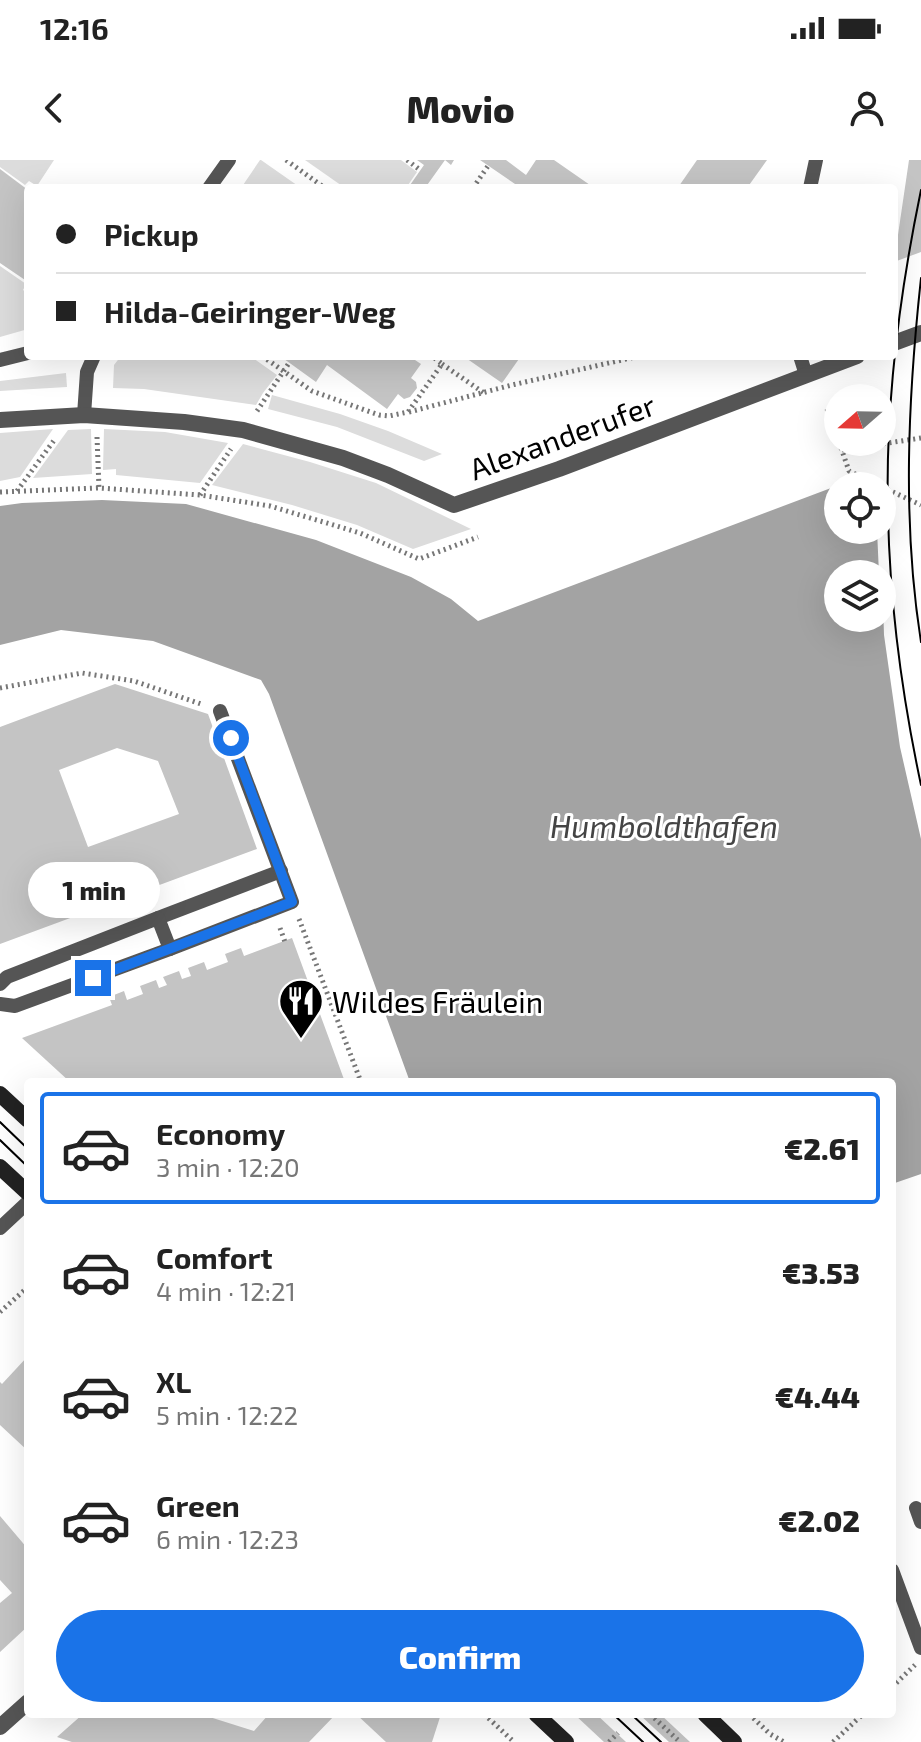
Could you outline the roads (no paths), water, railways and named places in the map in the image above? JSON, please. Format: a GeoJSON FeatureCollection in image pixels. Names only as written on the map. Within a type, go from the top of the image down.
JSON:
{"type":"FeatureCollection","features":[{"type":"Feature","properties":{"kind":"main road"},"geometry":{"type":"LineString","coordinates":[[0,1094],[24,1116]]}},
{"type":"Feature","properties":{"kind":"main road"},"geometry":{"type":"LineString","coordinates":[[0,1167],[24,1189]]}},
{"type":"Feature","properties":{"kind":"main road"},"geometry":{"type":"LineString","coordinates":[[540,1718],[566,1742]]}},
{"type":"Feature","properties":{"kind":"main road"},"geometry":{"type":"LineString","coordinates":[[709,1718],[734,1742]]}},
{"type":"Feature","properties":{"kind":"street"},"geometry":{"type":"LineString","coordinates":[[898,342],[921,333]]}},
{"type":"Feature","properties":{"kind":"street","name":"Alexanderufer"},"geometry":{"type":"LineString","coordinates":[[0,420],[84,415],[184,422],[243,430],[343,458],[454,505],[559,469],[846,360]]}},
{"type":"Feature","properties":{"kind":"street"},"geometry":{"type":"LineString","coordinates":[[0,1727],[24,1706]]}},
{"type":"Feature","properties":{"kind":"lane"},"geometry":{"type":"LineString","coordinates":[[212,184],[229,160]]}},
{"type":"Feature","properties":{"kind":"lane"},"geometry":{"type":"LineString","coordinates":[[811,184],[816,160]]}},
{"type":"Feature","properties":{"kind":"lane"},"geometry":{"type":"LineString","coordinates":[[0,360],[24,354]]}},
{"type":"Feature","properties":{"kind":"lane"},"geometry":{"type":"LineString","coordinates":[[84,415],[87,372],[92,360]]}},
{"type":"Feature","properties":{"kind":"lane"},"geometry":{"type":"LineString","coordinates":[[801,360],[806,375]]}},
{"type":"Feature","properties":{"kind":"lane"},"geometry":{"type":"LineString","coordinates":[[0,1004],[15,1006],[292,902],[220,711]]}},
{"type":"Feature","properties":{"kind":"lane"},"geometry":{"type":"LineString","coordinates":[[0,984],[7,977],[281,871]]}},
{"type":"Feature","properties":{"kind":"lane"},"geometry":{"type":"LineString","coordinates":[[158,918],[170,949]]}},
{"type":"Feature","properties":{"kind":"lane"},"geometry":{"type":"LineString","coordinates":[[0,1228],[24,1206]]}},
{"type":"Feature","properties":{"kind":"lane"},"geometry":{"type":"LineString","coordinates":[[896,1581],[921,1648]]}},
{"type":"Feature","properties":{"kind":"water","name":"Humboldthafen"},"geometry":{"type":"Polygon","coordinates":[[[824,491],[824,544],[896,544],[896,528],[921,525],[921,1174],[896,1183],[896,1078],[409,1078],[269,694],[261,680],[153,641],[61,630],[0,645],[0,506],[102,500],[186,504],[316,540],[411,577],[451,599],[478,621],[824,491]]]}},
{"type":"Feature","properties":{"kind":"tram line"},"geometry":{"type":"LineString","coordinates":[[898,329],[921,190]]}},
{"type":"Feature","properties":{"kind":"tram line"},"geometry":{"type":"LineString","coordinates":[[921,278],[909,460],[911,551],[921,642]]}},
{"type":"Feature","properties":{"kind":"tram line"},"geometry":{"type":"LineString","coordinates":[[894,360],[889,433],[889,549],[903,684],[921,785]]}},
{"type":"Feature","properties":{"kind":"tram line"},"geometry":{"type":"LineString","coordinates":[[0,1122],[24,1145]]}},
{"type":"Feature","properties":{"kind":"tram line"},"geometry":{"type":"LineString","coordinates":[[0,1140],[24,1163]]}},
{"type":"Feature","properties":{"kind":"tram line"},"geometry":{"type":"LineString","coordinates":[[617,1718],[643,1742]]}},
{"type":"Feature","properties":{"kind":"tram line"},"geometry":{"type":"LineString","coordinates":[[635,1718],[661,1742]]}},
{"type":"Feature","properties":{"kind":"place","name":"Wildes Fräulein"},"geometry":{"type":"Point","coordinates":[301,1040]}}]}
